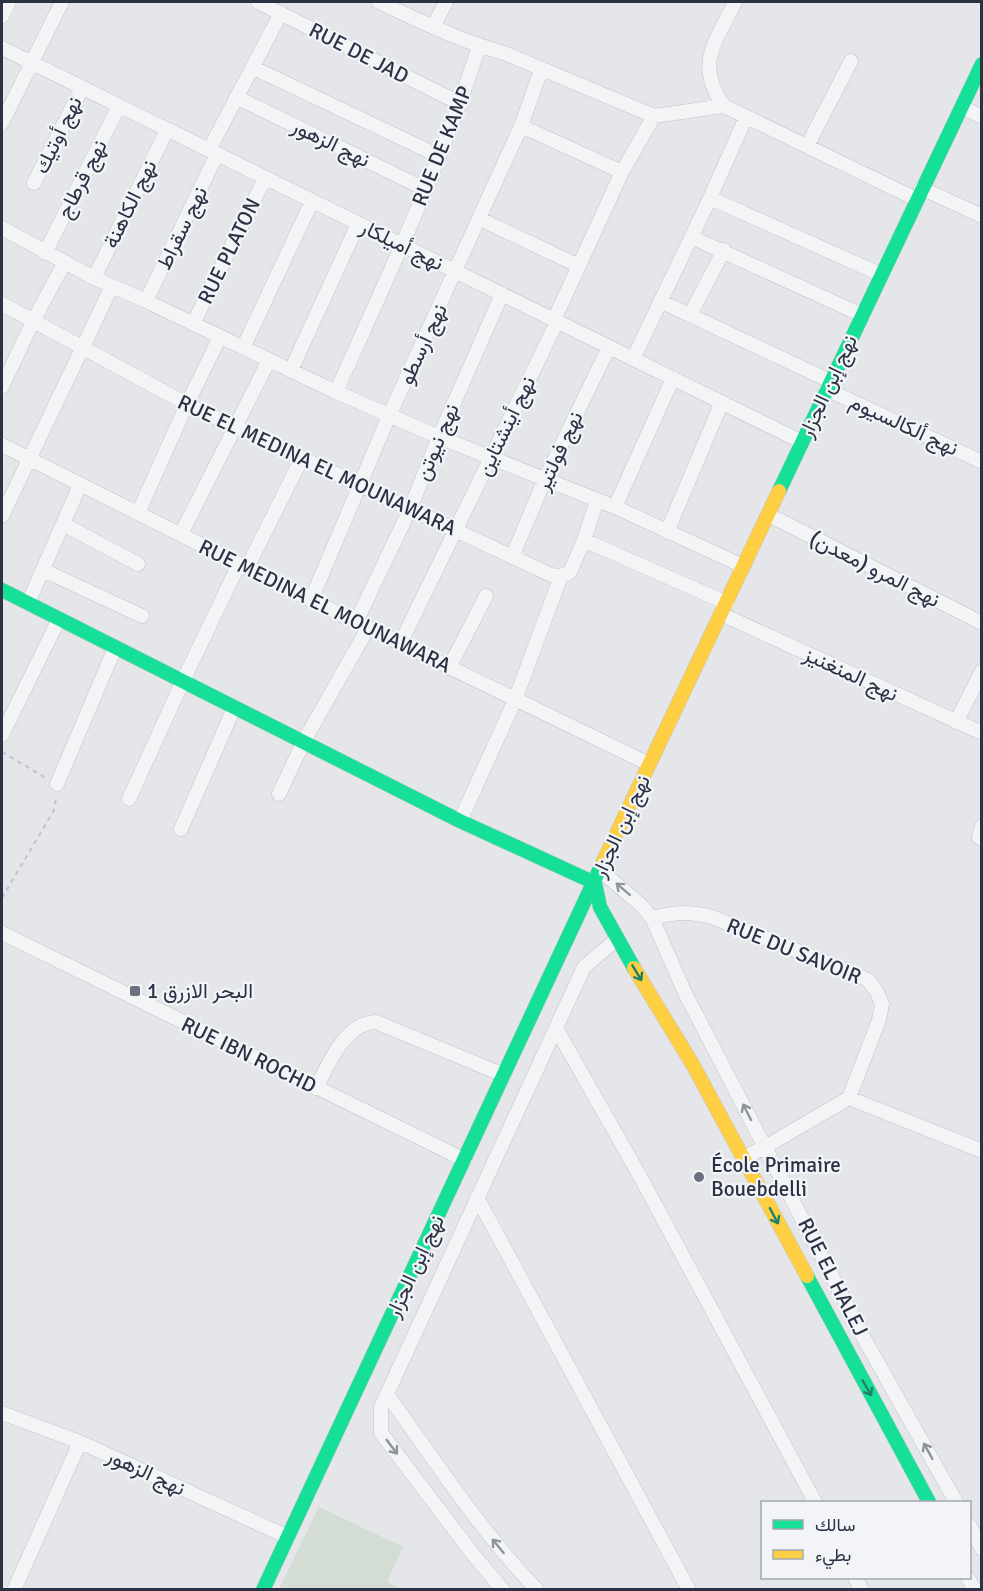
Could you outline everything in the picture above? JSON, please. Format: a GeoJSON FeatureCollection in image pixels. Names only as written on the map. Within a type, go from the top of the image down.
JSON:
{"type":"FeatureCollection","features":[{"type":"Feature","properties":{"kind":"street"},"geometry":{"type":"LineString","coordinates":[[2,16],[9,2]]}},
{"type":"Feature","properties":{"kind":"street"},"geometry":{"type":"LineString","coordinates":[[2,123],[30,62],[62,2]]}},
{"type":"Feature","properties":{"kind":"street","name":"RUE DE JAD"},"geometry":{"type":"LineString","coordinates":[[258,2],[460,104]]}},
{"type":"Feature","properties":{"kind":"street"},"geometry":{"type":"LineString","coordinates":[[379,2],[433,27],[479,46],[504,53],[654,116],[724,106]]}},
{"type":"Feature","properties":{"kind":"street"},"geometry":{"type":"LineString","coordinates":[[433,27],[446,2]]}},
{"type":"Feature","properties":{"kind":"street"},"geometry":{"type":"LineString","coordinates":[[735,2],[709,56],[709,78],[713,91],[724,106],[807,146],[919,193],[981,216]]}},
{"type":"Feature","properties":{"kind":"street","name":"نهج سقراط"},"geometry":{"type":"LineString","coordinates":[[146,301],[237,97],[281,13]]}},
{"type":"Feature","properties":{"kind":"street","name":"RUE DE KAMP"},"geometry":{"type":"LineString","coordinates":[[336,392],[439,156],[460,104],[479,46]]}},
{"type":"Feature","properties":{"kind":"street","name":"نهج أميلكار"},"geometry":{"type":"LineString","coordinates":[[2,48],[802,442]]}},
{"type":"Feature","properties":{"kind":"street"},"geometry":{"type":"LineString","coordinates":[[807,146],[851,62]]}},
{"type":"Feature","properties":{"kind":"street","name":"نهج إبن الجزار"},"geometry":{"type":"LineString","coordinates":[[263,1590],[742,566],[769,515],[880,274],[981,64]]}},
{"type":"Feature","properties":{"kind":"street"},"geometry":{"type":"LineString","coordinates":[[252,67],[439,156]]}},
{"type":"Feature","properties":{"kind":"street","name":"نهج أرسطو"},"geometry":{"type":"LineString","coordinates":[[311,600],[389,416],[521,126],[541,70]]}},
{"type":"Feature","properties":{"kind":"street","name":"نهج أوتيك"},"geometry":{"type":"LineString","coordinates":[[34,183],[82,88]]}},
{"type":"Feature","properties":{"kind":"street","name":"نهج الزهور"},"geometry":{"type":"LineString","coordinates":[[237,97],[425,189]]}},
{"type":"Feature","properties":{"kind":"street","name":"نهج قرطاج"},"geometry":{"type":"LineString","coordinates":[[45,253],[119,106]]}},
{"type":"Feature","properties":{"kind":"street"},"geometry":{"type":"LineString","coordinates":[[962,107],[981,117]]}},
{"type":"Feature","properties":{"kind":"street","name":"نهج أينشتاين"},"geometry":{"type":"LineString","coordinates":[[400,644],[556,321],[622,172],[654,116]]}},
{"type":"Feature","properties":{"kind":"street"},"geometry":{"type":"LineString","coordinates":[[633,359],[746,117]]}},
{"type":"Feature","properties":{"kind":"street"},"geometry":{"type":"LineString","coordinates":[[521,126],[622,172]]}},
{"type":"Feature","properties":{"kind":"street","name":"نهج الكاهنة"},"geometry":{"type":"LineString","coordinates":[[94,278],[167,130]]}},
{"type":"Feature","properties":{"kind":"street","name":"RUE PLATON"},"geometry":{"type":"LineString","coordinates":[[193,324],[265,178]]}},
{"type":"Feature","properties":{"kind":"street"},"geometry":{"type":"LineString","coordinates":[[710,198],[880,274]]}},
{"type":"Feature","properties":{"kind":"street"},"geometry":{"type":"LineString","coordinates":[[243,348],[312,201]]}},
{"type":"Feature","properties":{"kind":"street"},"geometry":{"type":"LineString","coordinates":[[480,219],[579,266]]}},
{"type":"Feature","properties":{"kind":"street"},"geometry":{"type":"LineString","coordinates":[[291,370],[358,224]]}},
{"type":"Feature","properties":{"kind":"street"},"geometry":{"type":"LineString","coordinates":[[2,228],[94,278],[336,392],[439,437],[615,507],[742,566]]}},
{"type":"Feature","properties":{"kind":"street"},"geometry":{"type":"LineString","coordinates":[[691,237],[724,250],[862,315]]}},
{"type":"Feature","properties":{"kind":"street"},"geometry":{"type":"LineString","coordinates":[[690,315],[724,250]]}},
{"type":"Feature","properties":{"kind":"street"},"geometry":{"type":"LineString","coordinates":[[2,387],[33,321],[65,262]]}},
{"type":"Feature","properties":{"kind":"street"},"geometry":{"type":"LineString","coordinates":[[2,516],[27,459],[83,350],[112,286]]}},
{"type":"Feature","properties":{"kind":"street","name":"نهج نيوتن"},"geometry":{"type":"LineString","coordinates":[[279,794],[362,625],[439,437],[502,294]]}},
{"type":"Feature","properties":{"kind":"street","name":"نهج ألكالسيوم"},"geometry":{"type":"LineString","coordinates":[[660,301],[981,462]]}},
{"type":"Feature","properties":{"kind":"street","name":"RUE EL MEDINA EL MOUNAWARA"},"geometry":{"type":"LineString","coordinates":[[2,304],[83,350],[234,427],[551,575],[561,576]]}},
{"type":"Feature","properties":{"kind":"street"},"geometry":{"type":"LineString","coordinates":[[138,513],[220,337]]}},
{"type":"Feature","properties":{"kind":"street","name":"نهج فولتير"},"geometry":{"type":"LineString","coordinates":[[512,557],[545,479],[609,347]]}},
{"type":"Feature","properties":{"kind":"street"},"geometry":{"type":"LineString","coordinates":[[181,534],[269,360]]}},
{"type":"Feature","properties":{"kind":"street"},"geometry":{"type":"LineString","coordinates":[[615,507],[673,378]]}},
{"type":"Feature","properties":{"kind":"street"},"geometry":{"type":"LineString","coordinates":[[667,532],[722,402]]}},
{"type":"Feature","properties":{"kind":"street","name":"RUE MEDINA EL MOUNAWARA"},"geometry":{"type":"LineString","coordinates":[[2,445],[400,644],[649,764]]}},
{"type":"Feature","properties":{"kind":"street"},"geometry":{"type":"LineString","coordinates":[[129,800],[182,682],[302,458]]}},
{"type":"Feature","properties":{"kind":"street"},"geometry":{"type":"LineString","coordinates":[[28,603],[80,485]]}},
{"type":"Feature","properties":{"kind":"street"},"geometry":{"type":"LineString","coordinates":[[460,821],[515,700],[561,576],[570,572],[584,540],[597,500]]}},
{"type":"Feature","properties":{"kind":"street","name":"نهج المرو (معدن)"},"geometry":{"type":"LineString","coordinates":[[769,515],[981,623]]}},
{"type":"Feature","properties":{"kind":"street"},"geometry":{"type":"LineString","coordinates":[[63,524],[138,564]]}},
{"type":"Feature","properties":{"kind":"street","name":"نهج المنغنيز"},"geometry":{"type":"LineString","coordinates":[[584,540],[981,733]]}},
{"type":"Feature","properties":{"kind":"street"},"geometry":{"type":"LineString","coordinates":[[43,570],[142,616]]}},
{"type":"Feature","properties":{"kind":"street"},"geometry":{"type":"LineString","coordinates":[[3,596],[28,603],[460,821],[597,877]]}},
{"type":"Feature","properties":{"kind":"street"},"geometry":{"type":"LineString","coordinates":[[449,668],[486,596]]}},
{"type":"Feature","properties":{"kind":"street"},"geometry":{"type":"LineString","coordinates":[[2,735],[59,619]]}},
{"type":"Feature","properties":{"kind":"street"},"geometry":{"type":"LineString","coordinates":[[57,784],[115,648]]}},
{"type":"Feature","properties":{"kind":"street"},"geometry":{"type":"LineString","coordinates":[[956,722],[981,671]]}},
{"type":"Feature","properties":{"kind":"street"},"geometry":{"type":"LineString","coordinates":[[180,829],[234,708]]}},
{"type":"Feature","properties":{"kind":"street"},"geometry":{"type":"LineString","coordinates":[[981,826],[979,837],[981,839]]}},
{"type":"Feature","properties":{"kind":"street","name":"RUE EL HALEJ"},"geometry":{"type":"LineString","coordinates":[[597,877],[641,904],[652,918],[685,993],[765,1147],[866,1341],[955,1501]]}},
{"type":"Feature","properties":{"kind":"street","name":"RUE EL HALEJ"},"geometry":{"type":"LineString","coordinates":[[597,877],[600,907],[693,1065],[928,1501]]}},
{"type":"Feature","properties":{"kind":"street","name":"RUE DU SAVOIR"},"geometry":{"type":"LineString","coordinates":[[652,918],[679,911],[703,915],[868,980],[882,1004],[879,1020],[849,1098]]}},
{"type":"Feature","properties":{"kind":"street","name":"RUE IBN ROCHD"},"geometry":{"type":"LineString","coordinates":[[2,933],[465,1160]]}},
{"type":"Feature","properties":{"kind":"street"},"geometry":{"type":"LineString","coordinates":[[502,1590],[381,1433],[381,1407],[584,967],[617,939]]}},
{"type":"Feature","properties":{"kind":"street"},"geometry":{"type":"LineString","coordinates":[[316,1088],[342,1043],[355,1030],[368,1023],[376,1022],[504,1075]]}},
{"type":"Feature","properties":{"kind":"street"},"geometry":{"type":"LineString","coordinates":[[556,1028],[641,1178],[814,1501]]}},
{"type":"Feature","properties":{"kind":"street"},"geometry":{"type":"LineString","coordinates":[[742,1158],[849,1098],[981,1151]]}},
{"type":"Feature","properties":{"kind":"street"},"geometry":{"type":"LineString","coordinates":[[477,1197],[690,1590]]}},
{"type":"Feature","properties":{"kind":"street"},"geometry":{"type":"LineString","coordinates":[[387,1394],[472,1513],[537,1590]]}},
{"type":"Feature","properties":{"kind":"street","name":"نهج الزهور"},"geometry":{"type":"LineString","coordinates":[[2,1413],[80,1442],[288,1537]]}},
{"type":"Feature","properties":{"kind":"street"},"geometry":{"type":"LineString","coordinates":[[14,1590],[80,1442]]}},
{"type":"Feature","properties":{"kind":"street"},"geometry":{"type":"LineString","coordinates":[[973,1530],[981,1549]]}},
{"type":"Feature","properties":{"kind":"path"},"geometry":{"type":"LineString","coordinates":[[2,752],[57,784],[58,791],[54,810],[2,898]]}},
{"type":"Feature","properties":{"kind":"shaded area"},"geometry":{"type":"Polygon","coordinates":[[[319,1507],[403,1547],[387,1582],[401,1589],[279,1589],[319,1507]]]}},
{"type":"Feature","properties":{"kind":"traffic: fast"},"geometry":{"type":"LineString","coordinates":[[779,491],[982,64]]}},
{"type":"Feature","properties":{"kind":"traffic: fast"},"geometry":{"type":"LineString","coordinates":[[2,590],[460,821],[595,883],[600,907],[634,968]]}},
{"type":"Feature","properties":{"kind":"traffic: fast"},"geometry":{"type":"LineString","coordinates":[[263,1590],[602,864]]}},
{"type":"Feature","properties":{"kind":"traffic: fast"},"geometry":{"type":"LineString","coordinates":[[807,1276],[928,1501]]}},
{"type":"Feature","properties":{"kind":"traffic: slow"},"geometry":{"type":"LineString","coordinates":[[602,864],[779,491]]}},
{"type":"Feature","properties":{"kind":"traffic: slow"},"geometry":{"type":"LineString","coordinates":[[634,968],[693,1065],[807,1276]]}},
{"type":"Feature","properties":{"kind":"place","name":"1 البحر الازرق"},"geometry":{"type":"Point","coordinates":[135,991]}},
{"type":"Feature","properties":{"kind":"place","name":"École Primaire Bouebdelli"},"geometry":{"type":"Point","coordinates":[699,1177]}}]}
